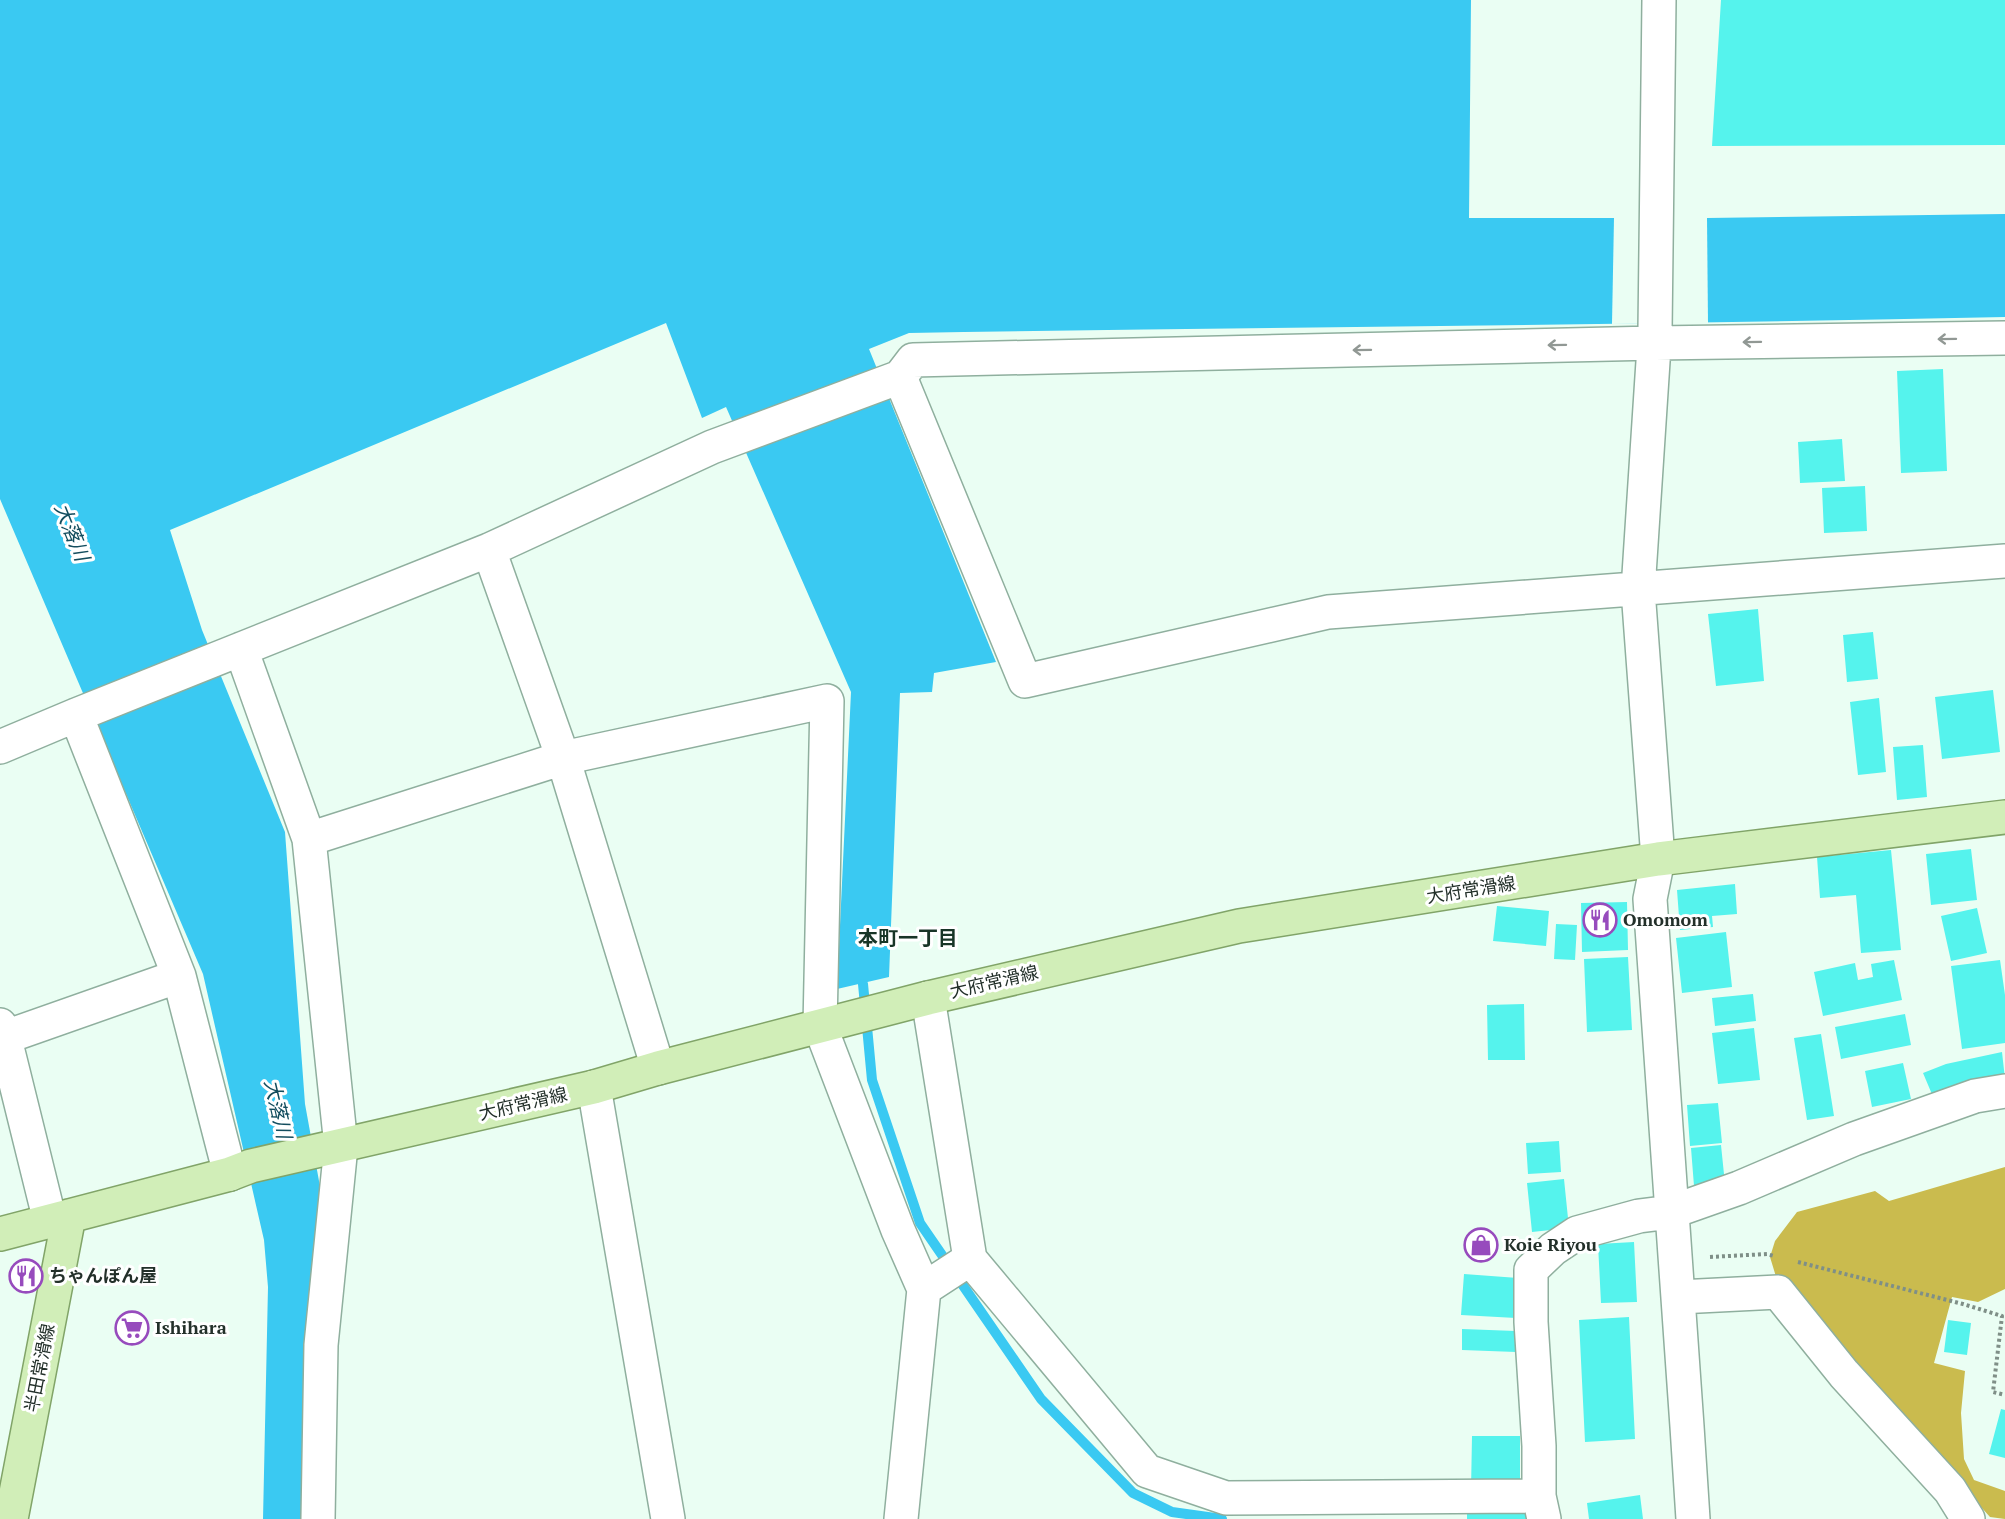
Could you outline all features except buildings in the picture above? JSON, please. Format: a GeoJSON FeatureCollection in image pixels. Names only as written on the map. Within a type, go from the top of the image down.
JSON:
{"type":"FeatureCollection","features":[{"type":"Feature","properties":{"kind":"main road","name":"大府常滑線"},"geometry":{"type":"LineString","coordinates":[[0,1234],[240,1170],[594,1087],[658,1068],[928,998],[1239,926],[1658,860],[2005,818]]}},
{"type":"Feature","properties":{"kind":"main road","name":"半田常滑線"},"geometry":{"type":"LineString","coordinates":[[11,1519],[59,1219]]}},
{"type":"Feature","properties":{"kind":"street"},"geometry":{"type":"LineString","coordinates":[[1659,0],[1655,337],[1638,590],[1658,860],[1650,899],[1693,1519]]}},
{"type":"Feature","properties":{"kind":"street"},"geometry":{"type":"LineString","coordinates":[[0,747],[489,550],[712,447],[900,377],[913,360],[1655,337],[2005,338]]}},
{"type":"Feature","properties":{"kind":"street"},"geometry":{"type":"LineString","coordinates":[[900,377],[1024,681],[1328,612],[2005,561]]}},
{"type":"Feature","properties":{"kind":"street"},"geometry":{"type":"LineString","coordinates":[[489,550],[563,758],[658,1068]]}},
{"type":"Feature","properties":{"kind":"street"},"geometry":{"type":"LineString","coordinates":[[241,649],[309,839],[331,1149],[321,1345],[318,1519]]}},
{"type":"Feature","properties":{"kind":"street"},"geometry":{"type":"LineString","coordinates":[[309,839],[563,758],[827,701],[831,1023],[898,1230],[928,1286],[902,1519]]}},
{"type":"Feature","properties":{"kind":"street"},"geometry":{"type":"LineString","coordinates":[[76,715],[179,976],[240,1170]]}},
{"type":"Feature","properties":{"kind":"street"},"geometry":{"type":"LineString","coordinates":[[59,1219],[2,1034],[179,976]]}},
{"type":"Feature","properties":{"kind":"street"},"geometry":{"type":"LineString","coordinates":[[928,998],[969,1260],[1147,1471],[1225,1506],[1541,1508],[1531,1322],[1531,1270],[1553,1248],[1577,1233],[1639,1216],[1671,1212],[1739,1188],[1854,1139],[1975,1096],[2005,1091]]}},
{"type":"Feature","properties":{"kind":"street"},"geometry":{"type":"LineString","coordinates":[[594,1087],[668,1519]]}},
{"type":"Feature","properties":{"kind":"street"},"geometry":{"type":"LineString","coordinates":[[928,1286],[969,1260]]}},
{"type":"Feature","properties":{"kind":"street"},"geometry":{"type":"LineString","coordinates":[[1679,1296],[1778,1292],[1844,1374],[1950,1490],[1968,1519]]}},
{"type":"Feature","properties":{"kind":"path"},"geometry":{"type":"LineString","coordinates":[[1676,1259],[1767,1254],[1778,1257]]}},
{"type":"Feature","properties":{"kind":"path"},"geometry":{"type":"LineString","coordinates":[[1790,1260],[2003,1316],[1993,1392],[2005,1395]]}},
{"type":"Feature","properties":{"kind":"shaded area"},"geometry":{"type":"Polygon","coordinates":[[[2005,1167],[2005,1289],[1978,1302],[1952,1297],[1934,1363],[1965,1371],[1961,1413],[1964,1459],[1974,1480],[2005,1491],[2005,1519],[1990,1517],[1777,1280],[1770,1257],[1775,1241],[1797,1212],[1875,1191],[1889,1201],[2005,1167]]]}},
{"type":"Feature","properties":{"kind":"water","name":"大落川"},"geometry":{"type":"Polygon","coordinates":[[[0,0],[1471,0],[1469,218],[2005,214],[2005,317],[909,333],[869,349],[996,662],[934,673],[932,692],[900,693],[889,977],[837,989],[851,692],[726,407],[702,418],[666,323],[170,530],[202,630],[285,832],[305,1104],[321,1192],[310,1519],[263,1519],[268,1287],[264,1240],[203,974],[0,499],[0,0]]]}},
{"type":"Feature","properties":{"kind":"pier"},"geometry":{"type":"Polygon","coordinates":[[[1614,218],[1707,218],[1708,323],[1612,324],[1614,218]]]}},
{"type":"Feature","properties":{"kind":"waterway"},"geometry":{"type":"LineString","coordinates":[[863,984],[872,1080],[920,1223],[1041,1399],[1133,1493],[1172,1512],[1222,1519]]}},
{"type":"Feature","properties":{"kind":"place","name":"Omomom"},"geometry":{"type":"Point","coordinates":[1600,920]}},
{"type":"Feature","properties":{"kind":"place","name":"Koie Riyou"},"geometry":{"type":"Point","coordinates":[1481,1245]}},
{"type":"Feature","properties":{"kind":"place","name":"ちゃんぽん屋"},"geometry":{"type":"Point","coordinates":[26,1276]}},
{"type":"Feature","properties":{"kind":"place","name":"Ishihara"},"geometry":{"type":"Point","coordinates":[132,1328]}},
{"type":"Feature","properties":{"kind":"district","name":"本町一丁目"},"geometry":{"type":"Point","coordinates":[908,938]}}]}
